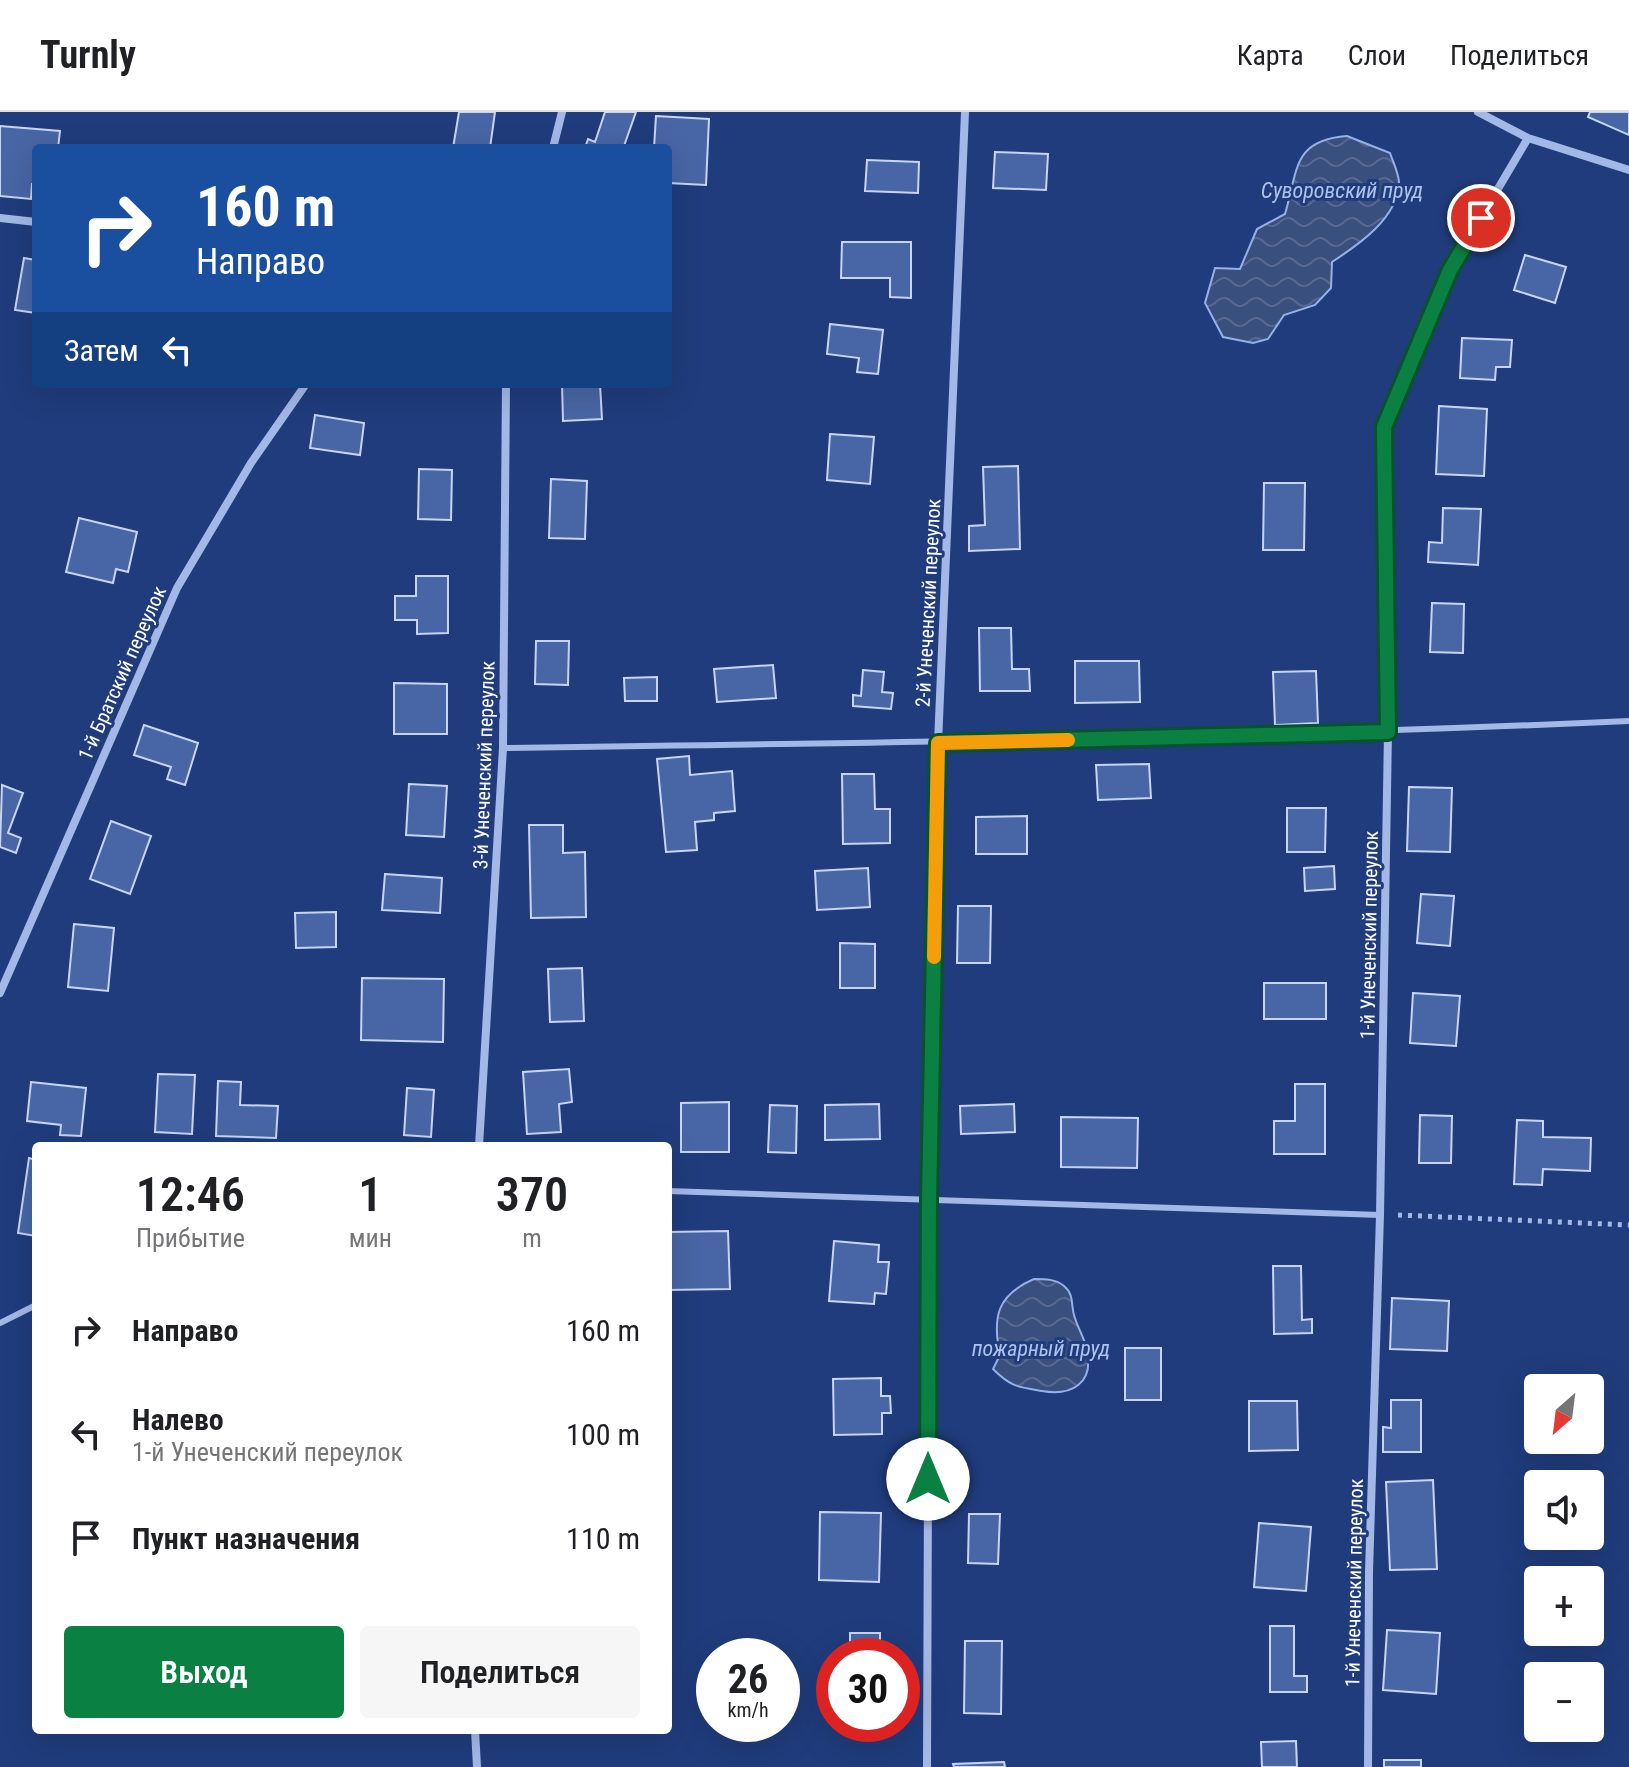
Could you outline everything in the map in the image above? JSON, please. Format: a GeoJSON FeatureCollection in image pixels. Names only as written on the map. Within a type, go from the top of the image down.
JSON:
{"type":"FeatureCollection","features":[{"type":"Feature","properties":{"kind":"street"},"geometry":{"type":"LineString","coordinates":[[554,144],[562,112]]}},
{"type":"Feature","properties":{"kind":"street","name":"2-й Унеченский переулок"},"geometry":{"type":"LineString","coordinates":[[927,1767],[929,1200],[938,743],[965,112]]}},
{"type":"Feature","properties":{"kind":"street"},"geometry":{"type":"LineString","coordinates":[[1478,112],[1528,138],[1629,170]]}},
{"type":"Feature","properties":{"kind":"street","name":"1-й Унеченский переулок"},"geometry":{"type":"LineString","coordinates":[[1368,1767],[1369,1572],[1380,1215],[1388,732],[1384,427],[1450,270],[1528,138]]}},
{"type":"Feature","properties":{"kind":"street"},"geometry":{"type":"LineString","coordinates":[[0,218],[32,222]]}},
{"type":"Feature","properties":{"kind":"street","name":"1-й Братский переулок"},"geometry":{"type":"LineString","coordinates":[[0,993],[177,588],[251,463],[303,388]]}},
{"type":"Feature","properties":{"kind":"street","name":"3-й Унеченский переулок"},"geometry":{"type":"LineString","coordinates":[[479,1142],[503,748],[506,388]]}},
{"type":"Feature","properties":{"kind":"street"},"geometry":{"type":"LineString","coordinates":[[475,1734],[477,1767]]}},
{"type":"Feature","properties":{"kind":"lane"},"geometry":{"type":"LineString","coordinates":[[503,748],[938,743],[1388,732],[1629,721]]}},
{"type":"Feature","properties":{"kind":"lane"},"geometry":{"type":"LineString","coordinates":[[672,1191],[1380,1215]]}},
{"type":"Feature","properties":{"kind":"lane"},"geometry":{"type":"LineString","coordinates":[[0,1323],[32,1307]]}},
{"type":"Feature","properties":{"kind":"path"},"geometry":{"type":"LineString","coordinates":[[1380,1215],[1629,1225]]}},
{"type":"Feature","properties":{"kind":"water","name":"Суворовский пруд"},"geometry":{"type":"Polygon","coordinates":[[[1347,136],[1390,153],[1399,183],[1392,208],[1375,229],[1332,262],[1331,288],[1315,305],[1284,315],[1268,339],[1253,343],[1223,337],[1205,303],[1215,268],[1240,269],[1257,229],[1285,214],[1296,171],[1307,151],[1329,139],[1347,136]]]}},
{"type":"Feature","properties":{"kind":"water","name":"пожарный пруд"},"geometry":{"type":"Polygon","coordinates":[[[1034,1279],[1057,1282],[1067,1289],[1086,1346],[1087,1372],[1078,1385],[1062,1392],[1021,1387],[1010,1383],[993,1369],[1000,1355],[997,1318],[1000,1309],[1012,1292],[1034,1279]]]}},
{"type":"Feature","properties":{"kind":"building"},"geometry":{"type":"Polygon","coordinates":[[[459,112],[495,112],[491,144],[454,144],[459,112]]]}},
{"type":"Feature","properties":{"kind":"building"},"geometry":{"type":"Polygon","coordinates":[[[605,112],[636,112],[625,144],[586,144],[588,139],[595,142],[605,112]]]}},
{"type":"Feature","properties":{"kind":"building"},"geometry":{"type":"Polygon","coordinates":[[[1590,112],[1629,112],[1629,135],[1588,117],[1590,112]]]}},
{"type":"Feature","properties":{"kind":"building"},"geometry":{"type":"Polygon","coordinates":[[[656,116],[709,119],[706,185],[672,183],[672,144],[654,144],[656,116]]]}},
{"type":"Feature","properties":{"kind":"building"},"geometry":{"type":"Polygon","coordinates":[[[0,126],[60,131],[58,144],[32,144],[31,199],[0,196],[0,126]]]}},
{"type":"Feature","properties":{"kind":"building"},"geometry":{"type":"Polygon","coordinates":[[[995,152],[1048,154],[1046,190],[993,188],[995,152]]]}},
{"type":"Feature","properties":{"kind":"building"},"geometry":{"type":"Polygon","coordinates":[[[867,160],[919,162],[918,193],[865,191],[867,160]]]}},
{"type":"Feature","properties":{"kind":"building"},"geometry":{"type":"Polygon","coordinates":[[[842,242],[911,242],[911,298],[890,297],[890,278],[841,278],[842,242]]]}},
{"type":"Feature","properties":{"kind":"building"},"geometry":{"type":"Polygon","coordinates":[[[1525,255],[1566,267],[1555,303],[1514,290],[1525,255]]]}},
{"type":"Feature","properties":{"kind":"building"},"geometry":{"type":"Polygon","coordinates":[[[24,258],[32,259],[32,312],[15,310],[24,258]]]}},
{"type":"Feature","properties":{"kind":"building"},"geometry":{"type":"Polygon","coordinates":[[[830,324],[883,330],[878,374],[857,372],[859,358],[827,354],[830,324]]]}},
{"type":"Feature","properties":{"kind":"building"},"geometry":{"type":"Polygon","coordinates":[[[1462,338],[1512,340],[1510,367],[1496,367],[1495,380],[1460,378],[1462,338]]]}},
{"type":"Feature","properties":{"kind":"building"},"geometry":{"type":"Polygon","coordinates":[[[562,388],[600,388],[602,419],[563,421],[562,388]]]}},
{"type":"Feature","properties":{"kind":"building"},"geometry":{"type":"Polygon","coordinates":[[[1439,406],[1487,409],[1484,476],[1436,474],[1439,406]]]}},
{"type":"Feature","properties":{"kind":"building"},"geometry":{"type":"Polygon","coordinates":[[[315,415],[364,423],[360,455],[310,448],[315,415]]]}},
{"type":"Feature","properties":{"kind":"building"},"geometry":{"type":"Polygon","coordinates":[[[830,434],[874,437],[870,484],[827,480],[830,434]]]}},
{"type":"Feature","properties":{"kind":"building"},"geometry":{"type":"Polygon","coordinates":[[[1018,466],[1020,549],[969,551],[969,526],[985,525],[983,467],[1018,466]]]}},
{"type":"Feature","properties":{"kind":"building"},"geometry":{"type":"Polygon","coordinates":[[[419,469],[452,470],[451,520],[418,519],[419,469]]]}},
{"type":"Feature","properties":{"kind":"building"},"geometry":{"type":"Polygon","coordinates":[[[551,479],[587,481],[585,539],[549,538],[551,479]]]}},
{"type":"Feature","properties":{"kind":"building"},"geometry":{"type":"Polygon","coordinates":[[[1264,483],[1305,483],[1304,550],[1263,550],[1264,483]]]}},
{"type":"Feature","properties":{"kind":"building"},"geometry":{"type":"Polygon","coordinates":[[[1443,508],[1481,509],[1478,565],[1428,562],[1429,542],[1442,543],[1443,508]]]}},
{"type":"Feature","properties":{"kind":"building"},"geometry":{"type":"Polygon","coordinates":[[[79,518],[137,532],[128,572],[116,569],[113,583],[66,572],[79,518]]]}},
{"type":"Feature","properties":{"kind":"building"},"geometry":{"type":"Polygon","coordinates":[[[416,576],[448,576],[448,633],[417,634],[417,620],[395,620],[395,596],[416,596],[416,576]]]}},
{"type":"Feature","properties":{"kind":"building"},"geometry":{"type":"Polygon","coordinates":[[[1432,603],[1464,604],[1463,653],[1430,652],[1432,603]]]}},
{"type":"Feature","properties":{"kind":"building"},"geometry":{"type":"Polygon","coordinates":[[[979,628],[1011,628],[1012,669],[1029,669],[1030,691],[980,691],[979,628]]]}},
{"type":"Feature","properties":{"kind":"building"},"geometry":{"type":"Polygon","coordinates":[[[536,641],[569,641],[568,685],[535,684],[536,641]]]}},
{"type":"Feature","properties":{"kind":"building"},"geometry":{"type":"Polygon","coordinates":[[[1075,661],[1139,661],[1140,702],[1075,703],[1075,661]]]}},
{"type":"Feature","properties":{"kind":"building"},"geometry":{"type":"Polygon","coordinates":[[[773,665],[776,698],[717,702],[714,669],[773,665]]]}},
{"type":"Feature","properties":{"kind":"building"},"geometry":{"type":"Polygon","coordinates":[[[863,670],[884,672],[882,692],[893,693],[891,709],[853,706],[853,695],[861,696],[863,670]]]}},
{"type":"Feature","properties":{"kind":"building"},"geometry":{"type":"Polygon","coordinates":[[[1316,671],[1318,723],[1275,725],[1273,672],[1316,671]]]}},
{"type":"Feature","properties":{"kind":"building"},"geometry":{"type":"Polygon","coordinates":[[[657,677],[657,701],[625,701],[624,678],[657,677]]]}},
{"type":"Feature","properties":{"kind":"building"},"geometry":{"type":"Polygon","coordinates":[[[394,683],[447,684],[447,734],[394,734],[394,683]]]}},
{"type":"Feature","properties":{"kind":"building"},"geometry":{"type":"Polygon","coordinates":[[[144,725],[198,743],[185,785],[167,779],[171,767],[134,755],[144,725]]]}},
{"type":"Feature","properties":{"kind":"building"},"geometry":{"type":"Polygon","coordinates":[[[689,756],[690,775],[732,771],[735,811],[714,813],[714,820],[695,822],[697,850],[666,852],[657,759],[689,756]]]}},
{"type":"Feature","properties":{"kind":"building"},"geometry":{"type":"Polygon","coordinates":[[[1149,764],[1151,798],[1098,800],[1096,765],[1149,764]]]}},
{"type":"Feature","properties":{"kind":"building"},"geometry":{"type":"Polygon","coordinates":[[[842,774],[874,774],[875,809],[890,809],[890,843],[843,844],[842,774]]]}},
{"type":"Feature","properties":{"kind":"building"},"geometry":{"type":"Polygon","coordinates":[[[409,784],[447,786],[444,837],[406,835],[409,784]]]}},
{"type":"Feature","properties":{"kind":"building"},"geometry":{"type":"Polygon","coordinates":[[[2,785],[23,793],[8,833],[21,838],[16,853],[0,847],[2,785]]]}},
{"type":"Feature","properties":{"kind":"building"},"geometry":{"type":"Polygon","coordinates":[[[1409,787],[1452,788],[1450,852],[1407,851],[1409,787]]]}},
{"type":"Feature","properties":{"kind":"building"},"geometry":{"type":"Polygon","coordinates":[[[1287,808],[1326,808],[1325,852],[1287,852],[1287,808]]]}},
{"type":"Feature","properties":{"kind":"building"},"geometry":{"type":"Polygon","coordinates":[[[1027,816],[1027,854],[976,854],[976,817],[1027,816]]]}},
{"type":"Feature","properties":{"kind":"building"},"geometry":{"type":"Polygon","coordinates":[[[111,821],[151,836],[130,894],[90,879],[111,821]]]}},
{"type":"Feature","properties":{"kind":"building"},"geometry":{"type":"Polygon","coordinates":[[[529,825],[563,825],[563,853],[585,852],[586,917],[531,918],[529,825]]]}},
{"type":"Feature","properties":{"kind":"building"},"geometry":{"type":"Polygon","coordinates":[[[1334,866],[1335,889],[1305,891],[1304,868],[1334,866]]]}},
{"type":"Feature","properties":{"kind":"building"},"geometry":{"type":"Polygon","coordinates":[[[868,868],[870,907],[817,910],[815,871],[868,868]]]}},
{"type":"Feature","properties":{"kind":"building"},"geometry":{"type":"Polygon","coordinates":[[[385,874],[442,878],[440,913],[382,910],[385,874]]]}},
{"type":"Feature","properties":{"kind":"building"},"geometry":{"type":"Polygon","coordinates":[[[1421,894],[1454,896],[1450,946],[1417,943],[1421,894]]]}},
{"type":"Feature","properties":{"kind":"building"},"geometry":{"type":"Polygon","coordinates":[[[958,906],[991,906],[990,963],[957,963],[958,906]]]}},
{"type":"Feature","properties":{"kind":"building"},"geometry":{"type":"Polygon","coordinates":[[[336,912],[336,947],[296,948],[295,913],[336,912]]]}},
{"type":"Feature","properties":{"kind":"building"},"geometry":{"type":"Polygon","coordinates":[[[74,924],[114,928],[108,991],[68,987],[74,924]]]}},
{"type":"Feature","properties":{"kind":"building"},"geometry":{"type":"Polygon","coordinates":[[[840,943],[875,944],[875,988],[840,988],[840,943]]]}},
{"type":"Feature","properties":{"kind":"building"},"geometry":{"type":"Polygon","coordinates":[[[582,968],[584,1021],[550,1022],[548,969],[582,968]]]}},
{"type":"Feature","properties":{"kind":"building"},"geometry":{"type":"Polygon","coordinates":[[[362,978],[444,979],[443,1042],[361,1040],[362,978]]]}},
{"type":"Feature","properties":{"kind":"building"},"geometry":{"type":"Polygon","coordinates":[[[1264,983],[1326,983],[1326,1019],[1264,1019],[1264,983]]]}},
{"type":"Feature","properties":{"kind":"building"},"geometry":{"type":"Polygon","coordinates":[[[1413,993],[1460,996],[1456,1046],[1410,1043],[1413,993]]]}},
{"type":"Feature","properties":{"kind":"building"},"geometry":{"type":"Polygon","coordinates":[[[569,1069],[572,1102],[559,1104],[561,1132],[527,1134],[523,1072],[569,1069]]]}},
{"type":"Feature","properties":{"kind":"building"},"geometry":{"type":"Polygon","coordinates":[[[158,1074],[195,1075],[192,1134],[155,1132],[158,1074]]]}},
{"type":"Feature","properties":{"kind":"building"},"geometry":{"type":"Polygon","coordinates":[[[218,1081],[241,1082],[240,1105],[278,1106],[276,1138],[216,1136],[218,1081]]]}},
{"type":"Feature","properties":{"kind":"building"},"geometry":{"type":"Polygon","coordinates":[[[31,1082],[86,1088],[81,1136],[60,1135],[61,1125],[27,1121],[31,1082]]]}},
{"type":"Feature","properties":{"kind":"building"},"geometry":{"type":"Polygon","coordinates":[[[1295,1084],[1325,1084],[1325,1154],[1274,1154],[1274,1121],[1295,1121],[1295,1084]]]}},
{"type":"Feature","properties":{"kind":"building"},"geometry":{"type":"Polygon","coordinates":[[[407,1088],[434,1090],[431,1137],[404,1135],[407,1088]]]}},
{"type":"Feature","properties":{"kind":"building"},"geometry":{"type":"Polygon","coordinates":[[[729,1102],[729,1152],[681,1152],[681,1103],[729,1102]]]}},
{"type":"Feature","properties":{"kind":"building"},"geometry":{"type":"Polygon","coordinates":[[[879,1104],[880,1139],[825,1140],[825,1105],[879,1104]]]}},
{"type":"Feature","properties":{"kind":"building"},"geometry":{"type":"Polygon","coordinates":[[[1014,1104],[1015,1132],[961,1134],[960,1106],[1014,1104]]]}},
{"type":"Feature","properties":{"kind":"building"},"geometry":{"type":"Polygon","coordinates":[[[770,1105],[797,1106],[796,1153],[768,1152],[770,1105]]]}},
{"type":"Feature","properties":{"kind":"building"},"geometry":{"type":"Polygon","coordinates":[[[1420,1115],[1452,1116],[1451,1163],[1419,1163],[1420,1115]]]}},
{"type":"Feature","properties":{"kind":"building"},"geometry":{"type":"Polygon","coordinates":[[[1061,1117],[1138,1118],[1137,1168],[1061,1167],[1061,1117]]]}},
{"type":"Feature","properties":{"kind":"building"},"geometry":{"type":"Polygon","coordinates":[[[1517,1120],[1543,1121],[1543,1137],[1591,1138],[1590,1171],[1543,1169],[1542,1185],[1514,1184],[1517,1120]]]}},
{"type":"Feature","properties":{"kind":"building"},"geometry":{"type":"Polygon","coordinates":[[[29,1158],[32,1159],[32,1235],[18,1233],[29,1158]]]}},
{"type":"Feature","properties":{"kind":"building"},"geometry":{"type":"Polygon","coordinates":[[[728,1231],[730,1289],[672,1290],[672,1232],[728,1231]]]}},
{"type":"Feature","properties":{"kind":"building"},"geometry":{"type":"Polygon","coordinates":[[[834,1241],[879,1245],[878,1262],[889,1262],[886,1294],[875,1293],[874,1304],[829,1301],[834,1241]]]}},
{"type":"Feature","properties":{"kind":"building"},"geometry":{"type":"Polygon","coordinates":[[[1273,1266],[1301,1266],[1302,1320],[1312,1319],[1312,1333],[1274,1334],[1273,1266]]]}},
{"type":"Feature","properties":{"kind":"building"},"geometry":{"type":"Polygon","coordinates":[[[1392,1298],[1449,1301],[1447,1351],[1390,1349],[1392,1298]]]}},
{"type":"Feature","properties":{"kind":"building"},"geometry":{"type":"Polygon","coordinates":[[[1125,1348],[1161,1348],[1161,1400],[1125,1400],[1125,1348]]]}},
{"type":"Feature","properties":{"kind":"building"},"geometry":{"type":"Polygon","coordinates":[[[881,1378],[881,1396],[890,1396],[891,1413],[882,1413],[882,1434],[834,1435],[833,1379],[881,1378]]]}},
{"type":"Feature","properties":{"kind":"building"},"geometry":{"type":"Polygon","coordinates":[[[1391,1400],[1421,1400],[1421,1452],[1383,1452],[1383,1427],[1391,1428],[1391,1400]]]}},
{"type":"Feature","properties":{"kind":"building"},"geometry":{"type":"Polygon","coordinates":[[[1249,1401],[1297,1401],[1298,1450],[1249,1451],[1249,1401]]]}},
{"type":"Feature","properties":{"kind":"building"},"geometry":{"type":"Polygon","coordinates":[[[1433,1480],[1437,1569],[1390,1570],[1386,1482],[1433,1480]]]}},
{"type":"Feature","properties":{"kind":"building"},"geometry":{"type":"Polygon","coordinates":[[[820,1512],[881,1513],[879,1582],[819,1580],[820,1512]]]}},
{"type":"Feature","properties":{"kind":"building"},"geometry":{"type":"Polygon","coordinates":[[[969,1514],[1000,1514],[998,1564],[968,1563],[969,1514]]]}},
{"type":"Feature","properties":{"kind":"building"},"geometry":{"type":"Polygon","coordinates":[[[1259,1523],[1311,1527],[1306,1591],[1254,1587],[1259,1523]]]}},
{"type":"Feature","properties":{"kind":"building"},"geometry":{"type":"Polygon","coordinates":[[[1270,1626],[1294,1626],[1294,1676],[1307,1676],[1307,1692],[1270,1692],[1270,1626]]]}},
{"type":"Feature","properties":{"kind":"building"},"geometry":{"type":"Polygon","coordinates":[[[1387,1630],[1440,1633],[1436,1694],[1383,1690],[1387,1630]]]}},
{"type":"Feature","properties":{"kind":"building"},"geometry":{"type":"Polygon","coordinates":[[[850,1633],[880,1633],[880,1638],[850,1638],[850,1633]]]}},
{"type":"Feature","properties":{"kind":"building"},"geometry":{"type":"Polygon","coordinates":[[[965,1641],[1002,1641],[1001,1714],[964,1713],[965,1641]]]}},
{"type":"Feature","properties":{"kind":"building"},"geometry":{"type":"Polygon","coordinates":[[[1296,1741],[1297,1767],[1262,1767],[1261,1742],[1296,1741]]]}},
{"type":"Feature","properties":{"kind":"building"},"geometry":{"type":"Polygon","coordinates":[[[1384,1760],[1421,1760],[1421,1767],[1384,1767],[1384,1760]]]}},
{"type":"Feature","properties":{"kind":"building"},"geometry":{"type":"Polygon","coordinates":[[[1004,1762],[1005,1767],[954,1767],[953,1764],[1004,1762]]]}},
{"type":"Feature","properties":{"kind":"slow traffic"},"geometry":{"type":"LineString","coordinates":[[934,957],[938,743],[1068,740]]}},
{"type":"Feature","properties":{"kind":"route"},"geometry":{"type":"LineString","coordinates":[[928,1479],[929,1200],[938,743],[1388,732],[1384,427],[1450,270],[1481,218]]}}]}
